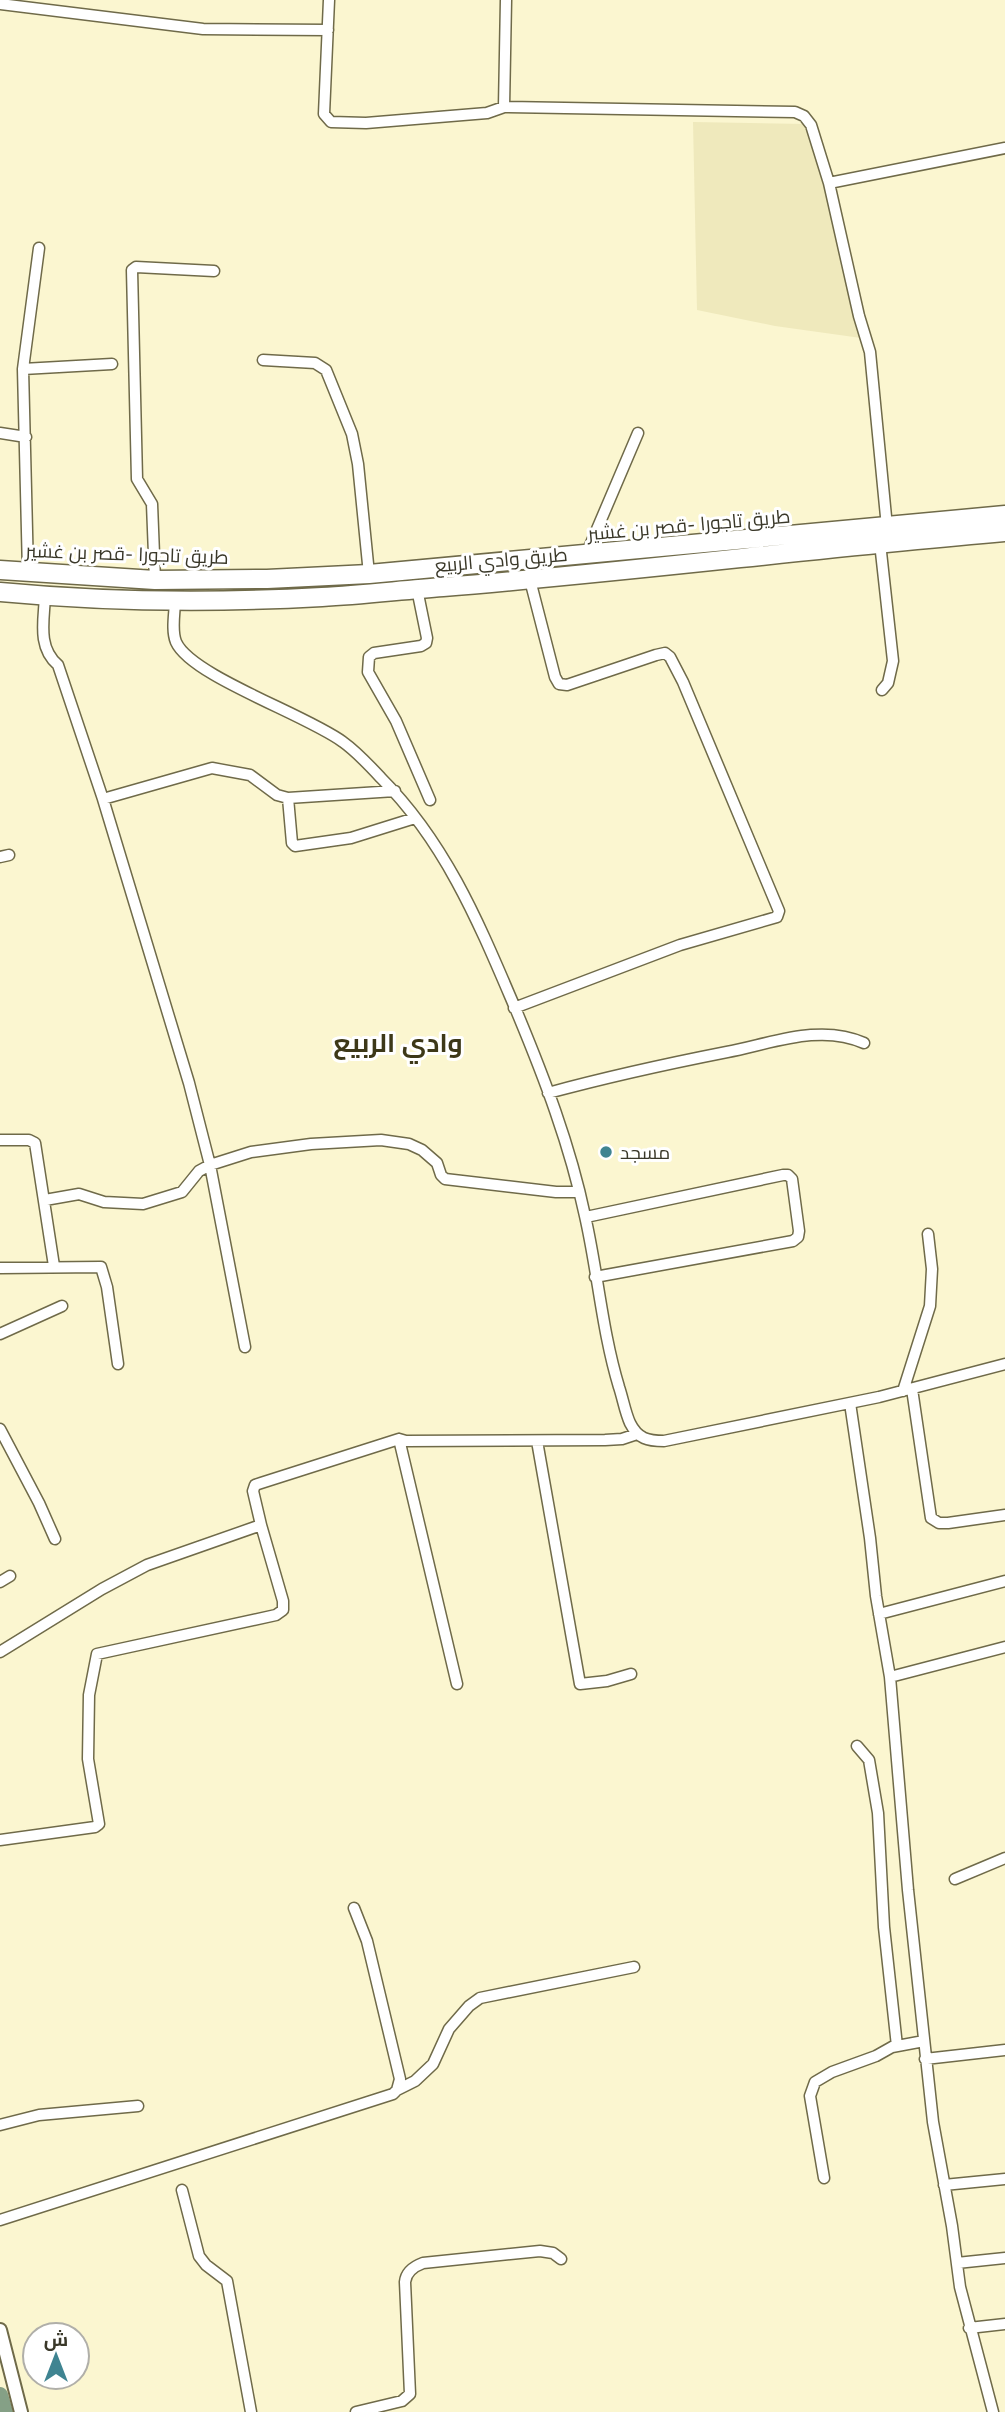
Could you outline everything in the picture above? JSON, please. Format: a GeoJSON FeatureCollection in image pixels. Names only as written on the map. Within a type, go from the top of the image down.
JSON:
{"type":"FeatureCollection","features":[{"type":"Feature","properties":{"kind":"highway","name":"طريق تاجورا -قصر بن غشير"},"geometry":{"type":"LineString","coordinates":[[0,570],[155,580],[267,579],[369,574],[585,555],[884,535],[1005,515]]}},
{"type":"Feature","properties":{"kind":"highway","name":"طريق وادي الربيع"},"geometry":{"type":"LineString","coordinates":[[0,592],[175,600],[312,598],[765,557],[884,535],[1005,532]]}},
{"type":"Feature","properties":{"kind":"main road"},"geometry":{"type":"LineString","coordinates":[[0,2330],[21,2412]]}},
{"type":"Feature","properties":{"kind":"street"},"geometry":{"type":"LineString","coordinates":[[328,0],[324,114],[331,122],[487,113],[504,107],[795,112],[804,116],[811,125],[829,183],[859,316],[870,352],[892,661],[888,683],[882,690]]}},
{"type":"Feature","properties":{"kind":"street"},"geometry":{"type":"LineString","coordinates":[[504,107],[506,0]]}},
{"type":"Feature","properties":{"kind":"street"},"geometry":{"type":"LineString","coordinates":[[0,4],[203,29],[328,30]]}},
{"type":"Feature","properties":{"kind":"street"},"geometry":{"type":"LineString","coordinates":[[829,183],[1005,148]]}},
{"type":"Feature","properties":{"kind":"street"},"geometry":{"type":"LineString","coordinates":[[28,572],[23,369],[39,248]]}},
{"type":"Feature","properties":{"kind":"street"},"geometry":{"type":"LineString","coordinates":[[155,580],[152,504],[137,479],[132,270],[136,267],[214,271]]}},
{"type":"Feature","properties":{"kind":"street"},"geometry":{"type":"LineString","coordinates":[[263,360],[315,363],[326,370],[354,444],[369,574]]}},
{"type":"Feature","properties":{"kind":"street"},"geometry":{"type":"LineString","coordinates":[[23,369],[112,364]]}},
{"type":"Feature","properties":{"kind":"street"},"geometry":{"type":"LineString","coordinates":[[0,433],[26,437]]}},
{"type":"Feature","properties":{"kind":"street"},"geometry":{"type":"LineString","coordinates":[[585,555],[638,433]]}},
{"type":"Feature","properties":{"kind":"street"},"geometry":{"type":"LineString","coordinates":[[514,1007],[680,945],[776,917],[779,911],[670,657],[665,653],[656,655],[567,685],[559,684],[530,580]]}},
{"type":"Feature","properties":{"kind":"street"},"geometry":{"type":"LineString","coordinates":[[417,589],[426,643],[374,653],[369,657],[368,672],[396,721],[430,800]]}},
{"type":"Feature","properties":{"kind":"street"},"geometry":{"type":"LineString","coordinates":[[45,596],[44,649],[48,657],[58,665],[103,799],[189,1083],[210,1165],[245,1348]]}},
{"type":"Feature","properties":{"kind":"street"},"geometry":{"type":"LineString","coordinates":[[175,600],[174,635],[184,655],[205,670],[312,723],[342,741],[395,791],[445,858],[461,887],[514,1007],[565,1139],[586,1217],[610,1356],[630,1422],[637,1434],[652,1441],[664,1441],[850,1403],[1005,1364]]}},
{"type":"Feature","properties":{"kind":"street"},"geometry":{"type":"LineString","coordinates":[[103,799],[212,768],[250,775],[277,795],[288,798],[395,791]]}},
{"type":"Feature","properties":{"kind":"street"},"geometry":{"type":"LineString","coordinates":[[288,798],[292,842],[295,846],[351,838],[415,818]]}},
{"type":"Feature","properties":{"kind":"street"},"geometry":{"type":"LineString","coordinates":[[548,1093],[623,1073],[789,1038],[835,1035],[851,1037],[864,1043]]}},
{"type":"Feature","properties":{"kind":"street"},"geometry":{"type":"LineString","coordinates":[[0,1140],[29,1140],[34,1143],[54,1266]]}},
{"type":"Feature","properties":{"kind":"street"},"geometry":{"type":"LineString","coordinates":[[45,1200],[79,1194],[104,1202],[157,1201],[182,1192],[199,1171],[210,1165],[276,1147],[381,1140],[409,1144],[422,1150],[437,1163],[440,1175],[445,1179],[556,1192],[579,1192]]}},
{"type":"Feature","properties":{"kind":"street"},"geometry":{"type":"LineString","coordinates":[[586,1217],[783,1175],[792,1179],[799,1231],[798,1237],[793,1241],[596,1277]]}},
{"type":"Feature","properties":{"kind":"street"},"geometry":{"type":"LineString","coordinates":[[928,1234],[932,1269],[930,1306],[907,1390],[931,1518],[939,1523],[1005,1515]]}},
{"type":"Feature","properties":{"kind":"street"},"geometry":{"type":"LineString","coordinates":[[0,1268],[102,1267],[118,1364]]}},
{"type":"Feature","properties":{"kind":"street"},"geometry":{"type":"LineString","coordinates":[[0,1334],[62,1306]]}},
{"type":"Feature","properties":{"kind":"street"},"geometry":{"type":"LineString","coordinates":[[850,1403],[890,1677],[903,1839],[933,2122],[969,2328],[993,2412]]}},
{"type":"Feature","properties":{"kind":"street"},"geometry":{"type":"LineString","coordinates":[[0,1429],[55,1539]]}},
{"type":"Feature","properties":{"kind":"street"},"geometry":{"type":"LineString","coordinates":[[0,1840],[95,1827],[99,1824],[88,1759],[89,1695],[97,1654],[276,1615],[284,1610],[284,1601],[253,1490],[256,1485],[399,1439],[613,1440],[637,1434]]}},
{"type":"Feature","properties":{"kind":"street"},"geometry":{"type":"LineString","coordinates":[[399,1439],[457,1684]]}},
{"type":"Feature","properties":{"kind":"street"},"geometry":{"type":"LineString","coordinates":[[537,1441],[580,1684],[607,1681],[631,1674]]}},
{"type":"Feature","properties":{"kind":"street"},"geometry":{"type":"LineString","coordinates":[[0,1652],[102,1588],[147,1565],[261,1525]]}},
{"type":"Feature","properties":{"kind":"street"},"geometry":{"type":"LineString","coordinates":[[0,1582],[10,1576]]}},
{"type":"Feature","properties":{"kind":"street"},"geometry":{"type":"LineString","coordinates":[[879,1614],[1005,1581]]}},
{"type":"Feature","properties":{"kind":"street"},"geometry":{"type":"LineString","coordinates":[[890,1677],[1005,1647]]}},
{"type":"Feature","properties":{"kind":"street"},"geometry":{"type":"LineString","coordinates":[[857,1746],[869,1760],[878,1812],[884,1927],[897,2046]]}},
{"type":"Feature","properties":{"kind":"street"},"geometry":{"type":"LineString","coordinates":[[956,1879],[1005,1858]]}},
{"type":"Feature","properties":{"kind":"street"},"geometry":{"type":"LineString","coordinates":[[354,1908],[367,1941],[400,2079],[397,2090]]}},
{"type":"Feature","properties":{"kind":"street"},"geometry":{"type":"LineString","coordinates":[[0,2220],[385,2098],[415,2081],[433,2064],[449,2029],[469,2006],[480,1998],[634,1967]]}},
{"type":"Feature","properties":{"kind":"street"},"geometry":{"type":"LineString","coordinates":[[824,2178],[811,2105],[811,2089],[815,2082],[823,2076],[897,2046],[923,2041]]}},
{"type":"Feature","properties":{"kind":"street"},"geometry":{"type":"LineString","coordinates":[[925,2059],[1005,2050]]}},
{"type":"Feature","properties":{"kind":"street"},"geometry":{"type":"LineString","coordinates":[[0,2125],[39,2115],[138,2106]]}},
{"type":"Feature","properties":{"kind":"street"},"geometry":{"type":"LineString","coordinates":[[944,2185],[1005,2179]]}},
{"type":"Feature","properties":{"kind":"street"},"geometry":{"type":"LineString","coordinates":[[182,2190],[200,2256],[206,2265],[227,2281],[251,2412]]}},
{"type":"Feature","properties":{"kind":"street"},"geometry":{"type":"LineString","coordinates":[[355,2412],[402,2401],[410,2394],[405,2278],[414,2267],[423,2263],[533,2251],[549,2252],[561,2259]]}},
{"type":"Feature","properties":{"kind":"street"},"geometry":{"type":"LineString","coordinates":[[957,2263],[1005,2258]]}},
{"type":"Feature","properties":{"kind":"street"},"geometry":{"type":"LineString","coordinates":[[969,2328],[1005,2323]]}},
{"type":"Feature","properties":{"kind":"shaded area"},"geometry":{"type":"Polygon","coordinates":[[[693,122],[806,124],[816,147],[861,338],[775,326],[697,310],[693,122]]]}},
{"type":"Feature","properties":{"kind":"waterway"},"geometry":{"type":"LineString","coordinates":[[0,2395],[5,2412]]}},
{"type":"Feature","properties":{"kind":"place","name":"مسجد"},"geometry":{"type":"Point","coordinates":[606,1152]}},
{"type":"Feature","properties":{"kind":"district","name":"وادي الربيع"},"geometry":{"type":"Point","coordinates":[398,1043]}}]}
